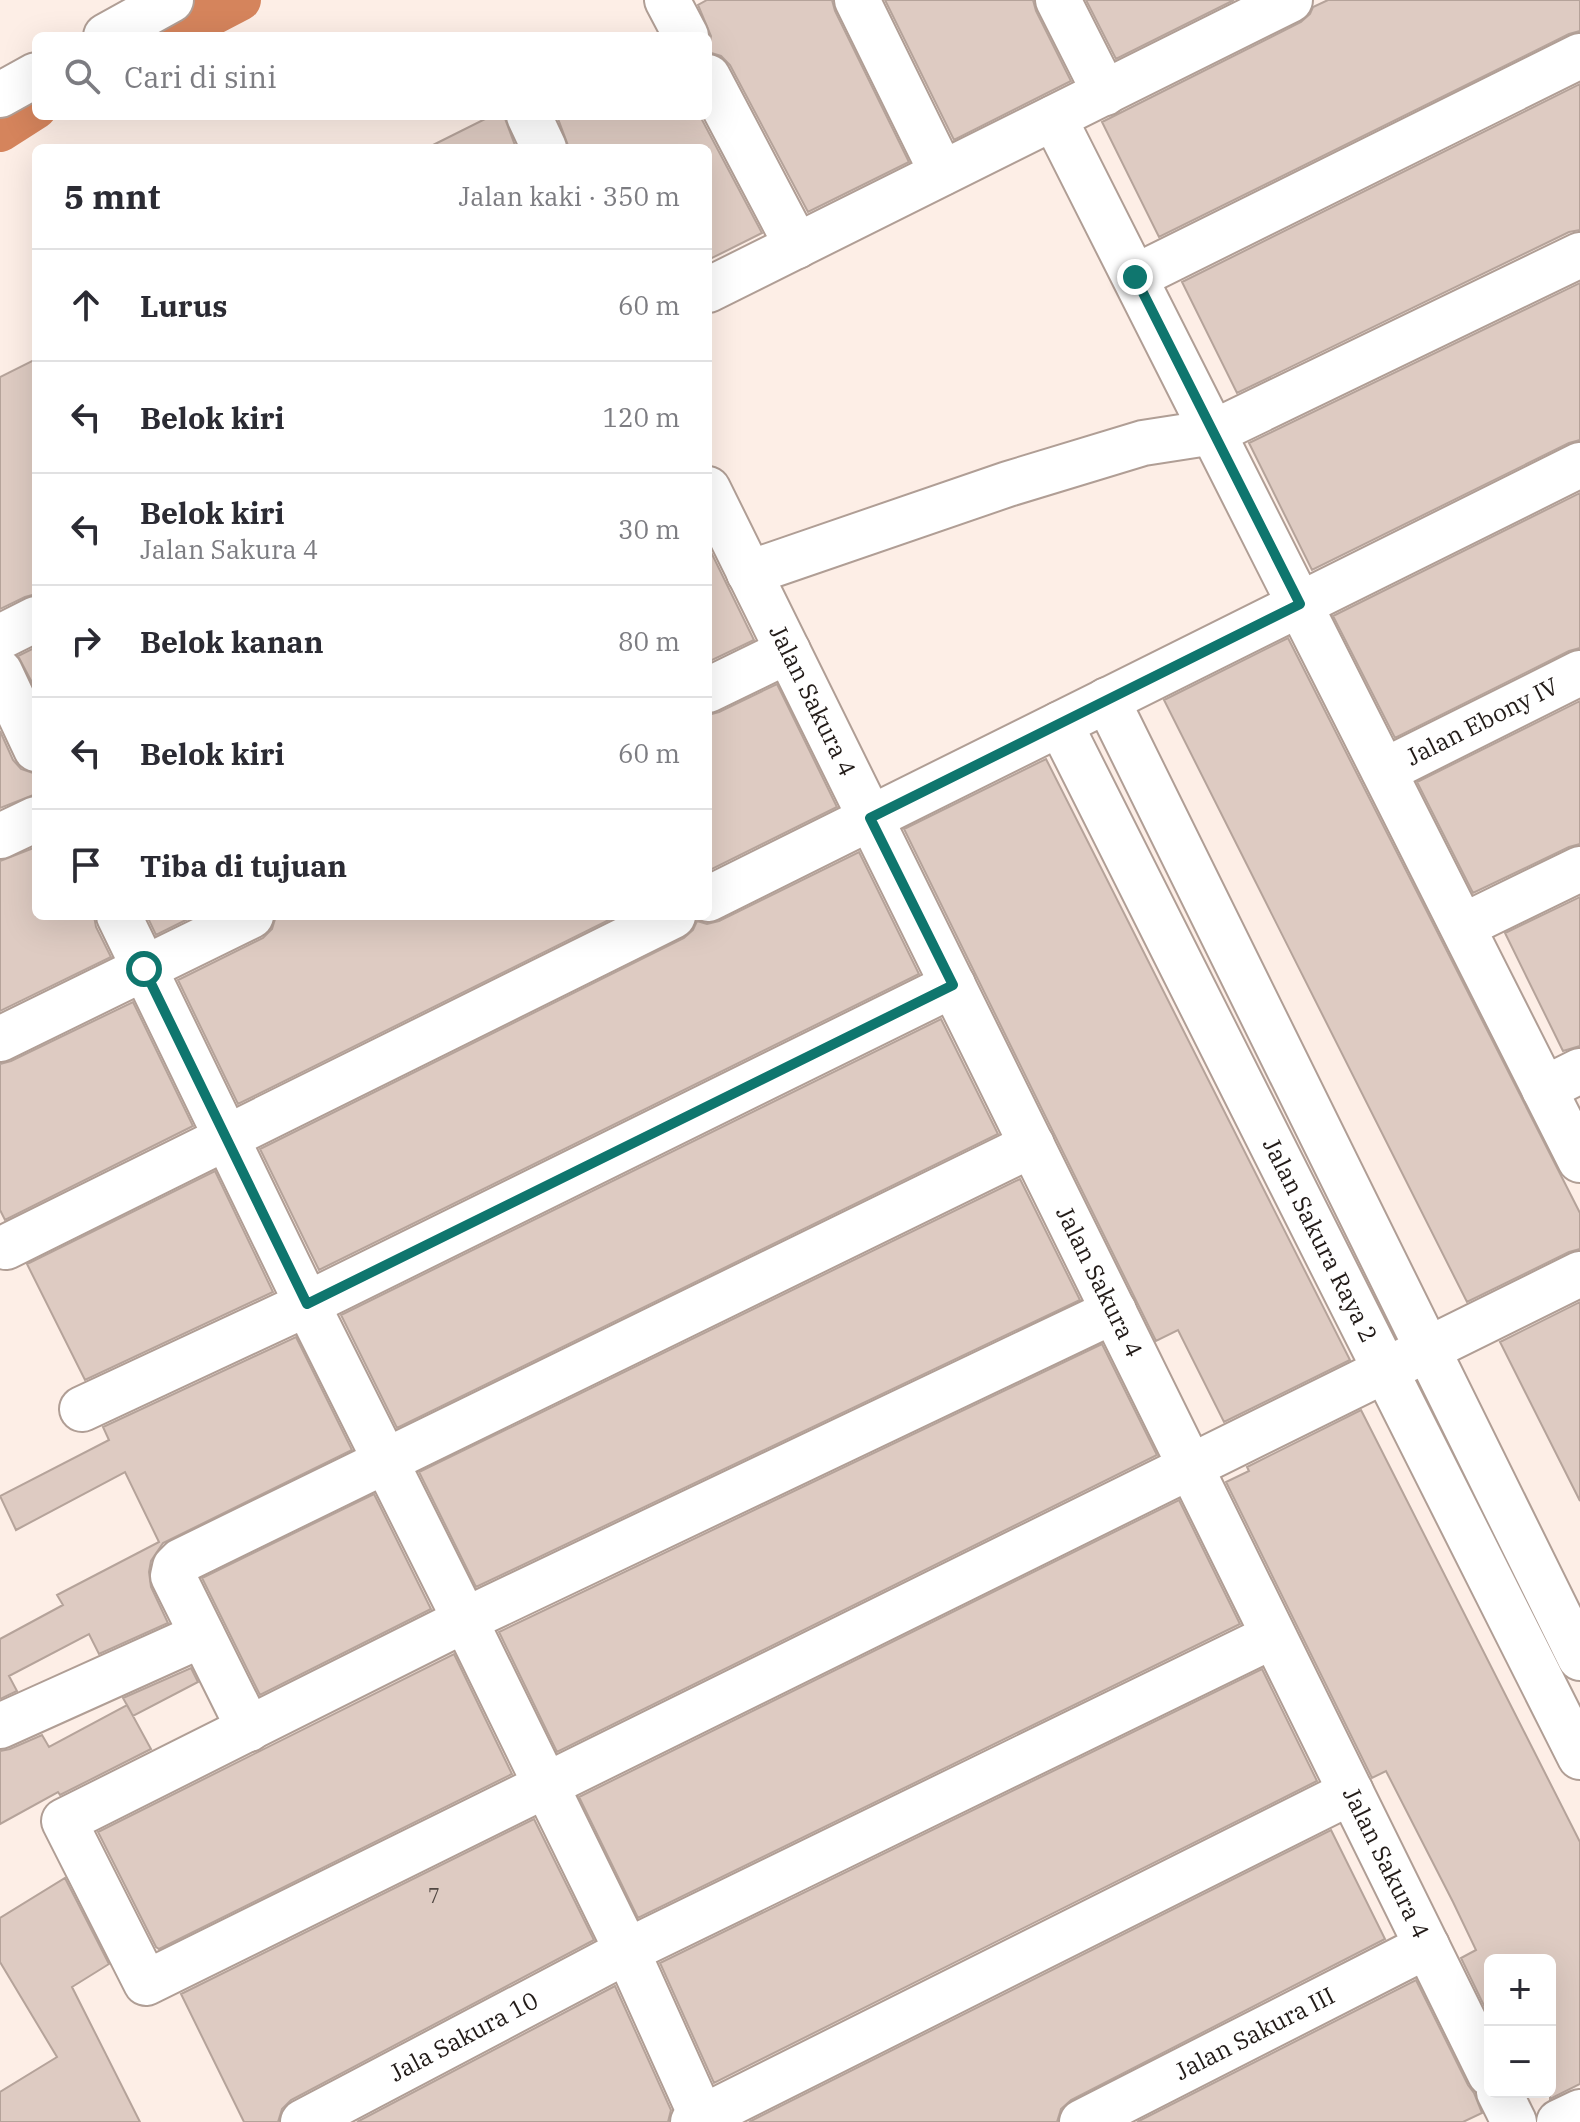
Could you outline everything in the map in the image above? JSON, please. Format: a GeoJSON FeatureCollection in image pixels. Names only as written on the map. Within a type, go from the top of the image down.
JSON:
{"type":"FeatureCollection","features":[{"type":"Feature","properties":{"kind":"street"},"geometry":{"type":"LineString","coordinates":[[113,32],[171,0]]}},
{"type":"Feature","properties":{"kind":"street"},"geometry":{"type":"LineString","coordinates":[[667,0],[684,32]]}},
{"type":"Feature","properties":{"kind":"street"},"geometry":{"type":"LineString","coordinates":[[857,0],[942,173]]}},
{"type":"Feature","properties":{"kind":"street"},"geometry":{"type":"LineString","coordinates":[[1058,0],[1105,93]]}},
{"type":"Feature","properties":{"kind":"street"},"geometry":{"type":"LineString","coordinates":[[712,288],[1105,93],[1268,5]]}},
{"type":"Feature","properties":{"kind":"street"},"geometry":{"type":"LineString","coordinates":[[1135,277],[1580,56]]}},
{"type":"Feature","properties":{"kind":"street"},"geometry":{"type":"LineString","coordinates":[[0,95],[32,77]]}},
{"type":"Feature","properties":{"kind":"street"},"geometry":{"type":"LineString","coordinates":[[712,85],[797,246]]}},
{"type":"Feature","properties":{"kind":"street"},"geometry":{"type":"LineString","coordinates":[[1054,118],[1463,926],[1562,1080],[1580,1160]]}},
{"type":"Feature","properties":{"kind":"street"},"geometry":{"type":"LineString","coordinates":[[531,120],[542,144]]}},
{"type":"Feature","properties":{"kind":"street"},"geometry":{"type":"LineString","coordinates":[[749,573],[1023,479],[1143,443],[1214,432],[1580,255]]}},
{"type":"Feature","properties":{"kind":"street"},"geometry":{"type":"LineString","coordinates":[[712,897],[1580,465]]}},
{"type":"Feature","properties":{"kind":"street","name":"Jalan Sakura 4"},"geometry":{"type":"LineString","coordinates":[[712,497],[1484,2062]]}},
{"type":"Feature","properties":{"kind":"street"},"geometry":{"type":"LineString","coordinates":[[0,637],[32,621]]}},
{"type":"Feature","properties":{"kind":"street"},"geometry":{"type":"LineString","coordinates":[[712,688],[788,651]]}},
{"type":"Feature","properties":{"kind":"street"},"geometry":{"type":"LineString","coordinates":[[0,672],[32,740]]}},
{"type":"Feature","properties":{"kind":"street","name":"Jalan Ebony IV"},"geometry":{"type":"LineString","coordinates":[[1384,771],[1580,673]]}},
{"type":"Feature","properties":{"kind":"street","name":"Jalan Sakura Raya 2"},"geometry":{"type":"LineString","coordinates":[[1107,700],[1580,1658]]}},
{"type":"Feature","properties":{"kind":"street","name":"Jalan Sakura Raya 2"},"geometry":{"type":"LineString","coordinates":[[1060,724],[1580,1757]]}},
{"type":"Feature","properties":{"kind":"street"},"geometry":{"type":"LineString","coordinates":[[0,836],[32,821]]}},
{"type":"Feature","properties":{"kind":"street"},"geometry":{"type":"LineString","coordinates":[[1463,926],[1580,869]]}},
{"type":"Feature","properties":{"kind":"street"},"geometry":{"type":"LineString","coordinates":[[121,920],[627,1951],[700,2121],[1351,1792]]}},
{"type":"Feature","properties":{"kind":"street"},"geometry":{"type":"LineString","coordinates":[[0,1039],[243,920]]}},
{"type":"Feature","properties":{"kind":"street"},"geometry":{"type":"LineString","coordinates":[[6,1247],[665,920]]}},
{"type":"Feature","properties":{"kind":"street"},"geometry":{"type":"LineString","coordinates":[[82,1409],[307,1304],[953,985]]}},
{"type":"Feature","properties":{"kind":"street"},"geometry":{"type":"LineString","coordinates":[[249,1729],[173,1576],[175,1567],[181,1561],[1032,1145]]}},
{"type":"Feature","properties":{"kind":"street"},"geometry":{"type":"LineString","coordinates":[[1114,1311],[465,1620],[64,1821],[146,1983],[1580,1274]]}},
{"type":"Feature","properties":{"kind":"street"},"geometry":{"type":"LineString","coordinates":[[0,1726],[202,1635]]}},
{"type":"Feature","properties":{"kind":"street","name":"Jala Sakura 10"},"geometry":{"type":"LineString","coordinates":[[303,2122],[627,1951],[1273,1636]]}},
{"type":"Feature","properties":{"kind":"street","name":"Jalan Sakura III"},"geometry":{"type":"LineString","coordinates":[[1082,2122],[1427,1946]]}},
{"type":"Feature","properties":{"kind":"street"},"geometry":{"type":"LineString","coordinates":[[1502,2098],[1514,2122]]}},
{"type":"Feature","properties":{"kind":"street"},"geometry":{"type":"LineString","coordinates":[[1559,2122],[1580,2112]]}},
{"type":"Feature","properties":{"kind":"building"},"geometry":{"type":"Polygon","coordinates":[[[707,0],[832,0],[909,162],[808,212],[730,65],[721,56],[712,53],[712,32],[698,5],[707,0]]]}},
{"type":"Feature","properties":{"kind":"building"},"geometry":{"type":"Polygon","coordinates":[[[885,0],[1033,0],[1071,81],[954,140],[885,0]]]}},
{"type":"Feature","properties":{"kind":"building"},"geometry":{"type":"Polygon","coordinates":[[[1086,0],[1234,0],[1116,59],[1086,0]]]}},
{"type":"Feature","properties":{"kind":"building"},"geometry":{"type":"Polygon","coordinates":[[[1328,0],[1580,0],[1580,31],[1159,237],[1102,122],[1301,22],[1313,7],[1328,0]]]}},
{"type":"Feature","properties":{"kind":"building"},"geometry":{"type":"Polygon","coordinates":[[[1580,84],[1580,230],[1569,232],[1237,393],[1182,282],[1580,84]]]}},
{"type":"Feature","properties":{"kind":"building"},"geometry":{"type":"Polygon","coordinates":[[[483,120],[506,120],[514,144],[435,144],[483,120]]]}},
{"type":"Feature","properties":{"kind":"building"},"geometry":{"type":"Polygon","coordinates":[[[558,120],[702,120],[762,233],[712,258],[712,144],[568,144],[558,120]]]}},
{"type":"Feature","properties":{"kind":"building"},"geometry":{"type":"Polygon","coordinates":[[[1580,283],[1580,440],[1312,570],[1249,443],[1580,283]]]}},
{"type":"Feature","properties":{"kind":"building"},"geometry":{"type":"Polygon","coordinates":[[[32,361],[32,595],[0,609],[0,377],[32,361]]]}},
{"type":"Feature","properties":{"kind":"building"},"geometry":{"type":"Polygon","coordinates":[[[1580,493],[1580,648],[1395,738],[1333,616],[1580,493]]]}},
{"type":"Feature","properties":{"kind":"building"},"geometry":{"type":"Polygon","coordinates":[[[712,554],[754,640],[712,660],[712,554]]]}},
{"type":"Feature","properties":{"kind":"building"},"geometry":{"type":"Polygon","coordinates":[[[1288,638],[1580,1213],[1580,1249],[1467,1302],[1164,700],[1288,638]]]}},
{"type":"Feature","properties":{"kind":"building"},"geometry":{"type":"Polygon","coordinates":[[[32,649],[32,682],[18,656],[32,649]]]}},
{"type":"Feature","properties":{"kind":"building"},"geometry":{"type":"Polygon","coordinates":[[[777,684],[837,807],[712,869],[712,714],[777,684]]]}},
{"type":"Feature","properties":{"kind":"building"},"geometry":{"type":"Polygon","coordinates":[[[1580,701],[1580,844],[1473,893],[1417,782],[1580,701]]]}},
{"type":"Feature","properties":{"kind":"building"},"geometry":{"type":"Polygon","coordinates":[[[0,731],[13,760],[21,769],[32,773],[32,796],[0,808],[0,731]]]}},
{"type":"Feature","properties":{"kind":"building"},"geometry":{"type":"Polygon","coordinates":[[[1046,759],[1350,1360],[1224,1422],[1178,1330],[1156,1341],[904,829],[1046,759]]]}},
{"type":"Feature","properties":{"kind":"building"},"geometry":{"type":"Polygon","coordinates":[[[32,849],[32,920],[95,920],[111,957],[0,1011],[0,861],[32,849]]]}},
{"type":"Feature","properties":{"kind":"building"},"geometry":{"type":"Polygon","coordinates":[[[859,852],[919,974],[319,1270],[260,1149],[684,938],[697,921],[707,924],[719,921],[859,852]]]}},
{"type":"Feature","properties":{"kind":"building"},"geometry":{"type":"Polygon","coordinates":[[[1580,897],[1580,1046],[1563,1051],[1505,933],[1580,897]]]}},
{"type":"Feature","properties":{"kind":"building"},"geometry":{"type":"Polygon","coordinates":[[[149,920],[186,920],[156,935],[149,920]]]}},
{"type":"Feature","properties":{"kind":"building"},"geometry":{"type":"Polygon","coordinates":[[[275,920],[609,920],[238,1104],[178,980],[263,938],[272,929],[275,920]]]}},
{"type":"Feature","properties":{"kind":"building"},"geometry":{"type":"Polygon","coordinates":[[[133,1002],[193,1126],[5,1220],[0,1210],[0,1064],[133,1002]]]}},
{"type":"Feature","properties":{"kind":"building"},"geometry":{"type":"Polygon","coordinates":[[[941,1019],[998,1134],[397,1428],[341,1315],[941,1019]]]}},
{"type":"Feature","properties":{"kind":"building"},"geometry":{"type":"Polygon","coordinates":[[[215,1171],[273,1292],[85,1380],[27,1264],[215,1171]]]}},
{"type":"Feature","properties":{"kind":"building"},"geometry":{"type":"Polygon","coordinates":[[[1020,1179],[1080,1300],[476,1587],[419,1472],[1020,1179]]]}},
{"type":"Feature","properties":{"kind":"building"},"geometry":{"type":"Polygon","coordinates":[[[1580,1302],[1580,1501],[1500,1342],[1580,1302]]]}},
{"type":"Feature","properties":{"kind":"building"},"geometry":{"type":"Polygon","coordinates":[[[296,1337],[352,1450],[163,1543],[151,1561],[149,1572],[151,1587],[168,1623],[99,1654],[89,1634],[9,1676],[17,1691],[0,1699],[0,1639],[63,1605],[57,1595],[159,1542],[125,1472],[16,1530],[0,1496],[109,1440],[103,1427],[296,1337]]]}},
{"type":"Feature","properties":{"kind":"building"},"geometry":{"type":"Polygon","coordinates":[[[1102,1344],[1157,1455],[557,1752],[499,1632],[1102,1344]]]}},
{"type":"Feature","properties":{"kind":"building"},"geometry":{"type":"Polygon","coordinates":[[[1361,1410],[1580,1842],[1580,2084],[1556,2096],[1556,1954],[1484,1954],[1484,2006],[1461,1958],[1476,1950],[1453,1902],[1386,1771],[1372,1778],[1226,1482],[1249,1471],[1247,1467],[1361,1410]]]}},
{"type":"Feature","properties":{"kind":"building"},"geometry":{"type":"Polygon","coordinates":[[[374,1494],[431,1609],[260,1695],[202,1578],[374,1494]]]}},
{"type":"Feature","properties":{"kind":"building"},"geometry":{"type":"Polygon","coordinates":[[[1179,1500],[1240,1624],[638,1918],[579,1797],[1179,1500]]]}},
{"type":"Feature","properties":{"kind":"building"},"geometry":{"type":"Polygon","coordinates":[[[454,1654],[512,1774],[159,1949],[156,1947],[98,1832],[454,1654]]]}},
{"type":"Feature","properties":{"kind":"building"},"geometry":{"type":"Polygon","coordinates":[[[191,1668],[198,1682],[133,1716],[123,1698],[191,1668]]]}},
{"type":"Feature","properties":{"kind":"building"},"geometry":{"type":"Polygon","coordinates":[[[1262,1669],[1317,1781],[714,2083],[660,1963],[1262,1669]]]}},
{"type":"Feature","properties":{"kind":"building"},"geometry":{"type":"Polygon","coordinates":[[[127,1705],[151,1749],[60,1795],[58,1792],[0,1824],[0,1751],[42,1735],[49,1747],[127,1705]]]}},
{"type":"Feature","properties":{"kind":"building"},"geometry":{"type":"Polygon","coordinates":[[[534,1819],[594,1940],[291,2100],[282,2109],[278,2122],[244,2122],[181,1994],[534,1819]]]}},
{"type":"Feature","properties":{"kind":"building"},"geometry":{"type":"Polygon","coordinates":[[[1331,1830],[1385,1939],[1071,2100],[1061,2109],[1057,2122],[749,2122],[1331,1830]]]}},
{"type":"Feature","properties":{"kind":"building"},"geometry":{"type":"Polygon","coordinates":[[[65,1878],[109,1964],[72,1987],[140,2122],[0,2122],[0,2092],[57,2057],[0,1962],[0,1918],[65,1878]]]}},
{"type":"Feature","properties":{"kind":"building"},"geometry":{"type":"Polygon","coordinates":[[[1416,1980],[1482,2113],[1463,2122],[1137,2122],[1416,1980]]]}},
{"type":"Feature","properties":{"kind":"building"},"geometry":{"type":"Polygon","coordinates":[[[615,1986],[671,2110],[668,2122],[357,2122],[615,1986]]]}},
{"type":"Feature","properties":{"kind":"waterway"},"geometry":{"type":"LineString","coordinates":[[179,32],[240,0]]}},
{"type":"Feature","properties":{"kind":"waterway"},"geometry":{"type":"LineString","coordinates":[[0,131],[32,111]]}},
{"type":"Feature","properties":{"kind":"route"},"geometry":{"type":"LineString","coordinates":[[144,969],[307,1304],[953,985],[870,818],[1300,604],[1135,277]]}}]}
